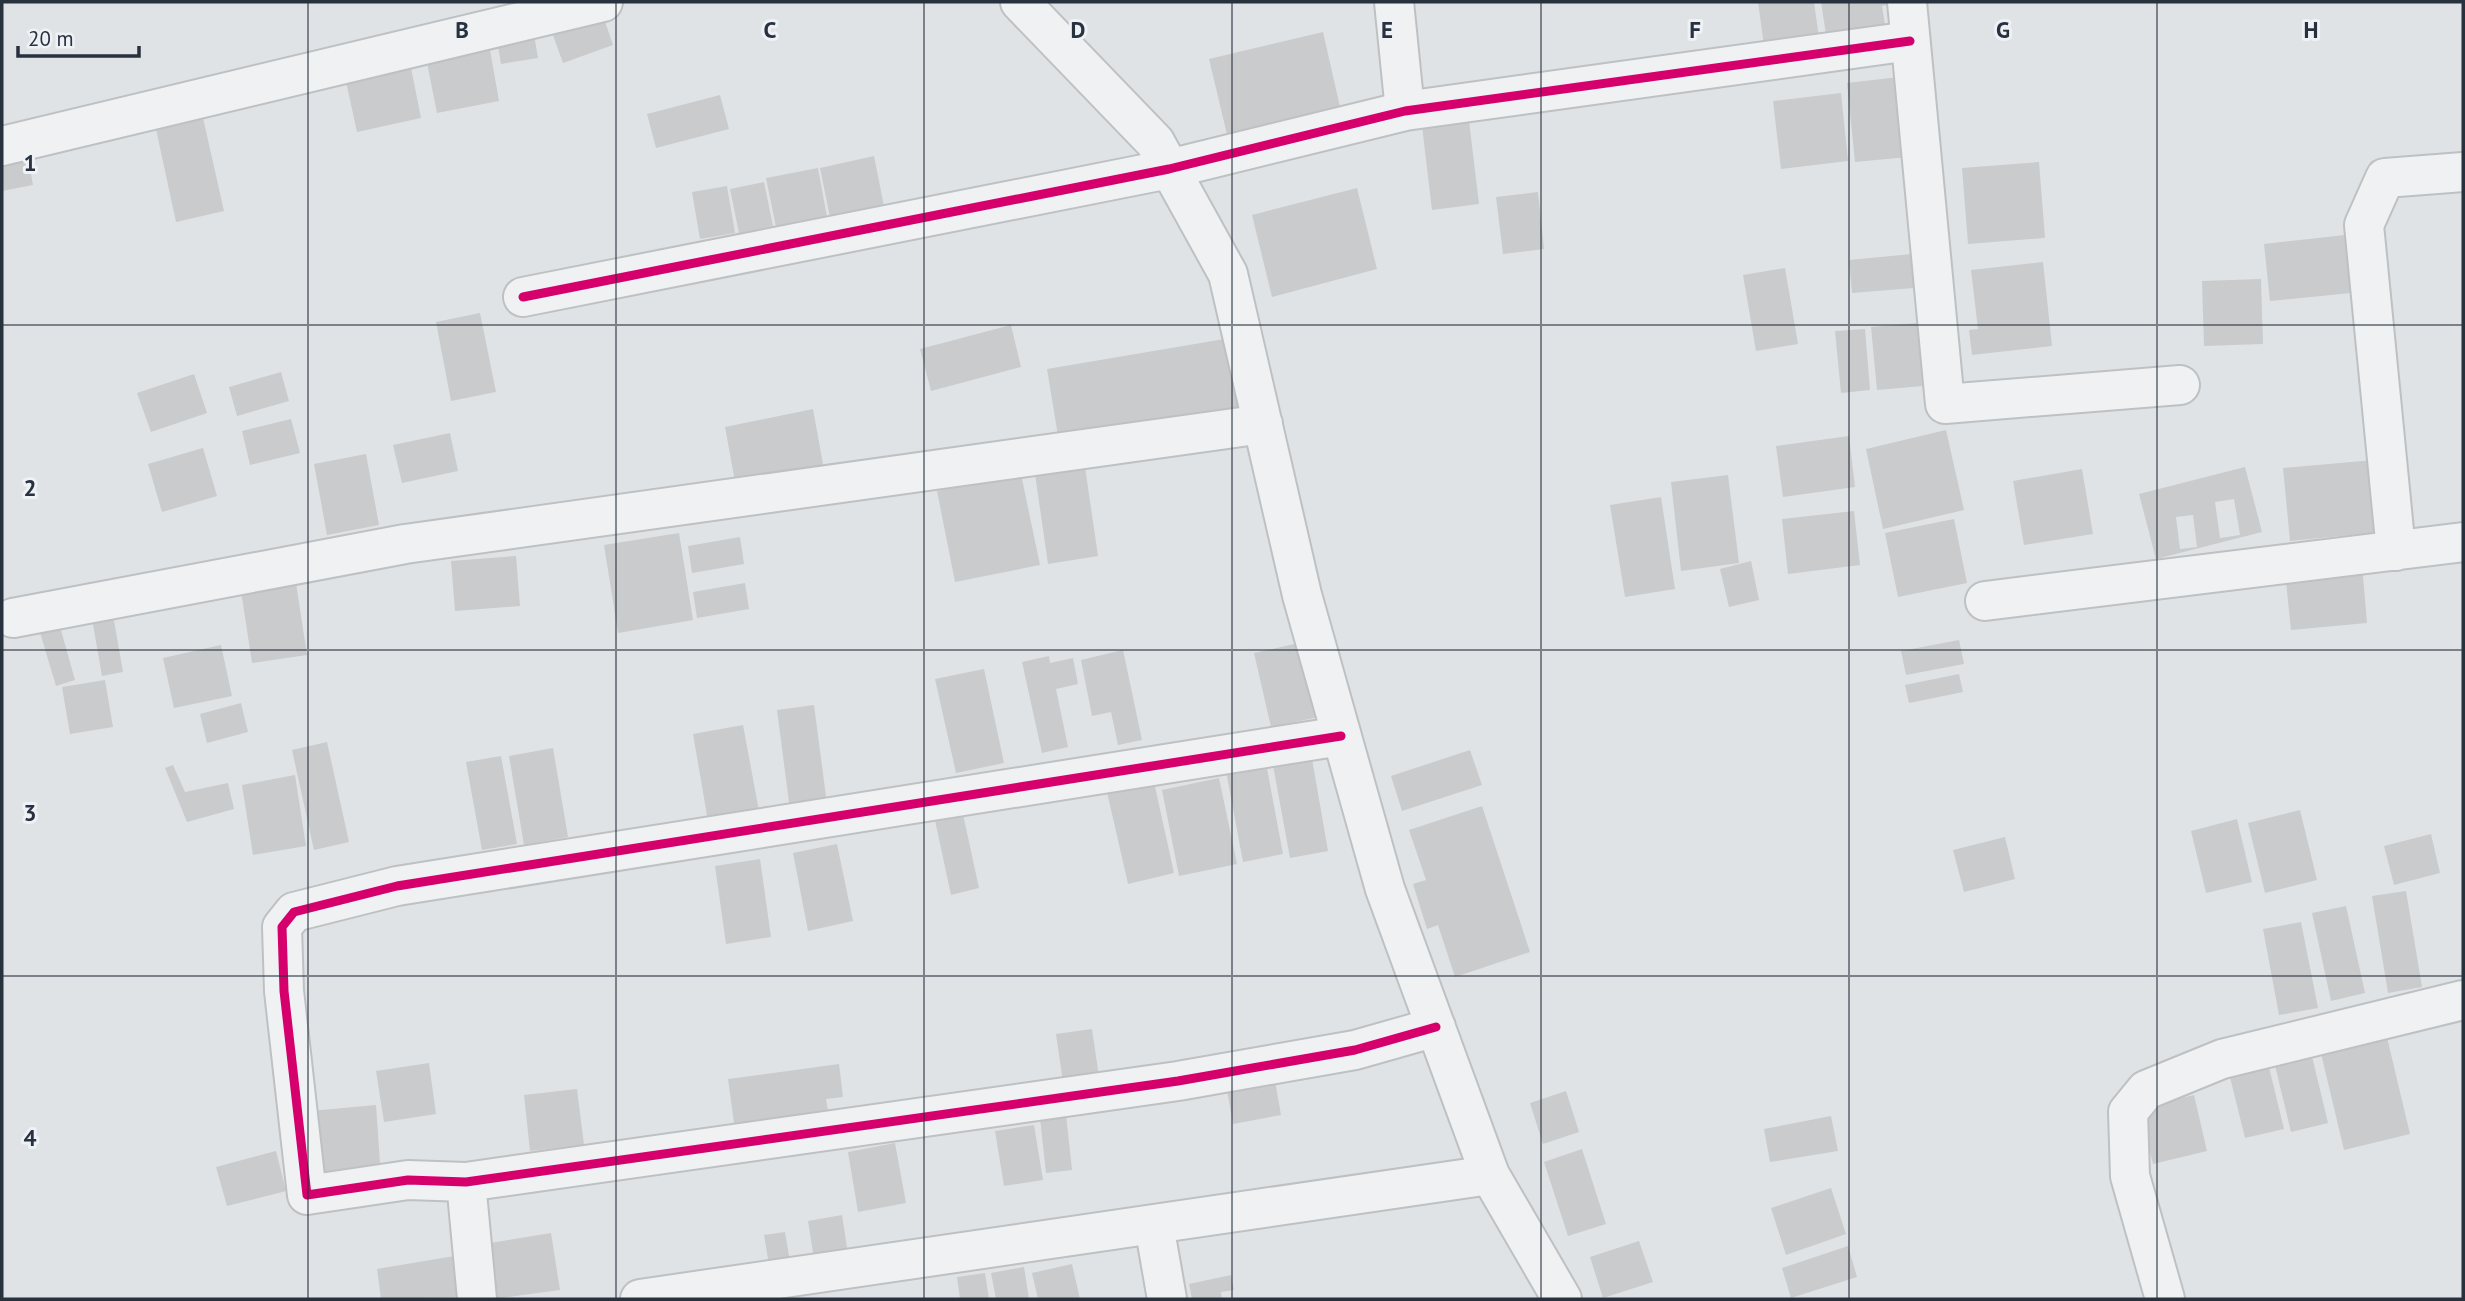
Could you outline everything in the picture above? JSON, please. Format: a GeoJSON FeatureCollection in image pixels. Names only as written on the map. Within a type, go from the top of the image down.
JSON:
{"type":"FeatureCollection","features":[{"type":"Feature","properties":{"kind":"street"},"geometry":{"type":"LineString","coordinates":[[2,146],[603,2]]}},
{"type":"Feature","properties":{"kind":"street"},"geometry":{"type":"LineString","coordinates":[[1020,2],[1154,142],[1228,274],[1302,595],[1385,889],[1490,1175],[1562,1299]]}},
{"type":"Feature","properties":{"kind":"street"},"geometry":{"type":"LineString","coordinates":[[1394,2],[1405,111]]}},
{"type":"Feature","properties":{"kind":"street"},"geometry":{"type":"LineString","coordinates":[[1907,2],[1945,404],[2180,385]]}},
{"type":"Feature","properties":{"kind":"street"},"geometry":{"type":"LineString","coordinates":[[523,297],[1169,169],[1405,111],[1910,41]]}},
{"type":"Feature","properties":{"kind":"street"},"geometry":{"type":"LineString","coordinates":[[2396,551],[2364,225],[2385,178],[2463,172]]}},
{"type":"Feature","properties":{"kind":"street"},"geometry":{"type":"LineString","coordinates":[[13,618],[405,544],[1263,424]]}},
{"type":"Feature","properties":{"kind":"street"},"geometry":{"type":"LineString","coordinates":[[1985,601],[2463,542]]}},
{"type":"Feature","properties":{"kind":"street"},"geometry":{"type":"LineString","coordinates":[[1341,736],[397,886],[294,912],[282,927],[284,991],[307,1195],[408,1180],[466,1182],[1178,1081],[1355,1050],[1436,1027]]}},
{"type":"Feature","properties":{"kind":"street"},"geometry":{"type":"LineString","coordinates":[[2165,1299],[2130,1176],[2129,1112],[2146,1090],[2222,1059],[2463,1000]]}},
{"type":"Feature","properties":{"kind":"street"},"geometry":{"type":"LineString","coordinates":[[640,1299],[1490,1175]]}},
{"type":"Feature","properties":{"kind":"street"},"geometry":{"type":"LineString","coordinates":[[466,1182],[477,1299]]}},
{"type":"Feature","properties":{"kind":"street"},"geometry":{"type":"LineString","coordinates":[[1154,1225],[1167,1299]]}},
{"type":"Feature","properties":{"kind":"building"},"geometry":{"type":"Polygon","coordinates":[[[1758,2],[1814,2],[1820,45],[1765,53],[1758,2]]]}},
{"type":"Feature","properties":{"kind":"building"},"geometry":{"type":"Polygon","coordinates":[[[1821,2],[1899,3],[1882,6],[1887,37],[1828,47],[1821,2]]]}},
{"type":"Feature","properties":{"kind":"building"},"geometry":{"type":"Polygon","coordinates":[[[601,10],[613,45],[563,63],[550,27],[601,10]]]}},
{"type":"Feature","properties":{"kind":"building"},"geometry":{"type":"Polygon","coordinates":[[[532,22],[538,58],[501,64],[495,29],[532,22]]]}},
{"type":"Feature","properties":{"kind":"building"},"geometry":{"type":"Polygon","coordinates":[[[1323,32],[1343,120],[1230,147],[1209,59],[1323,32]]]}},
{"type":"Feature","properties":{"kind":"building"},"geometry":{"type":"Polygon","coordinates":[[[490,50],[499,101],[437,113],[427,63],[490,50]]]}},
{"type":"Feature","properties":{"kind":"building"},"geometry":{"type":"Polygon","coordinates":[[[410,63],[421,118],[357,132],[345,77],[410,63]]]}},
{"type":"Feature","properties":{"kind":"building"},"geometry":{"type":"Polygon","coordinates":[[[1899,77],[1908,157],[1855,162],[1847,83],[1899,77]]]}},
{"type":"Feature","properties":{"kind":"building"},"geometry":{"type":"Polygon","coordinates":[[[1841,93],[1848,161],[1781,169],[1773,101],[1841,93]]]}},
{"type":"Feature","properties":{"kind":"building"},"geometry":{"type":"Polygon","coordinates":[[[720,95],[729,129],[656,148],[647,114],[720,95]]]}},
{"type":"Feature","properties":{"kind":"building"},"geometry":{"type":"Polygon","coordinates":[[[1467,104],[1479,204],[1432,210],[1420,109],[1467,104]]]}},
{"type":"Feature","properties":{"kind":"building"},"geometry":{"type":"Polygon","coordinates":[[[203,118],[224,211],[176,222],[156,129],[203,118]]]}},
{"type":"Feature","properties":{"kind":"building"},"geometry":{"type":"Polygon","coordinates":[[[26,146],[33,185],[2,191],[2,150],[26,146]]]}},
{"type":"Feature","properties":{"kind":"building"},"geometry":{"type":"Polygon","coordinates":[[[874,156],[884,206],[830,217],[820,168],[874,156]]]}},
{"type":"Feature","properties":{"kind":"building"},"geometry":{"type":"Polygon","coordinates":[[[2039,162],[2045,238],[1968,244],[1962,168],[2039,162]]]}},
{"type":"Feature","properties":{"kind":"building"},"geometry":{"type":"Polygon","coordinates":[[[818,168],[827,217],[776,227],[766,178],[818,168]]]}},
{"type":"Feature","properties":{"kind":"building"},"geometry":{"type":"Polygon","coordinates":[[[764,182],[773,226],[739,233],[730,189],[764,182]]]}},
{"type":"Feature","properties":{"kind":"building"},"geometry":{"type":"Polygon","coordinates":[[[727,186],[735,233],[700,239],[692,192],[727,186]]]}},
{"type":"Feature","properties":{"kind":"building"},"geometry":{"type":"Polygon","coordinates":[[[1357,188],[1377,269],[1272,297],[1252,215],[1357,188]]]}},
{"type":"Feature","properties":{"kind":"building"},"geometry":{"type":"Polygon","coordinates":[[[1538,192],[1544,249],[1503,254],[1496,197],[1538,192]]]}},
{"type":"Feature","properties":{"kind":"building"},"geometry":{"type":"Polygon","coordinates":[[[2345,235],[2351,293],[2270,301],[2264,244],[2345,235]]]}},
{"type":"Feature","properties":{"kind":"building"},"geometry":{"type":"Polygon","coordinates":[[[1912,254],[1914,288],[1852,293],[1849,260],[1912,254]]]}},
{"type":"Feature","properties":{"kind":"building"},"geometry":{"type":"Polygon","coordinates":[[[2043,262],[2052,346],[1972,355],[1969,330],[1978,329],[1971,270],[2043,262]]]}},
{"type":"Feature","properties":{"kind":"building"},"geometry":{"type":"Polygon","coordinates":[[[1785,268],[1798,344],[1756,351],[1743,275],[1785,268]]]}},
{"type":"Feature","properties":{"kind":"building"},"geometry":{"type":"Polygon","coordinates":[[[2261,279],[2263,344],[2204,346],[2202,281],[2261,279]]]}},
{"type":"Feature","properties":{"kind":"building"},"geometry":{"type":"Polygon","coordinates":[[[480,313],[496,392],[451,401],[436,322],[480,313]]]}},
{"type":"Feature","properties":{"kind":"building"},"geometry":{"type":"Polygon","coordinates":[[[1918,323],[1923,386],[1877,390],[1871,327],[1918,323]]]}},
{"type":"Feature","properties":{"kind":"building"},"geometry":{"type":"Polygon","coordinates":[[[1011,325],[1021,367],[931,391],[920,349],[1011,325]]]}},
{"type":"Feature","properties":{"kind":"building"},"geometry":{"type":"Polygon","coordinates":[[[1865,329],[1870,390],[1841,393],[1835,331],[1865,329]]]}},
{"type":"Feature","properties":{"kind":"building"},"geometry":{"type":"Polygon","coordinates":[[[1242,336],[1254,408],[1059,442],[1047,369],[1242,336]]]}},
{"type":"Feature","properties":{"kind":"building"},"geometry":{"type":"Polygon","coordinates":[[[281,372],[289,401],[237,416],[229,387],[281,372]]]}},
{"type":"Feature","properties":{"kind":"building"},"geometry":{"type":"Polygon","coordinates":[[[194,374],[207,413],[151,432],[137,393],[194,374]]]}},
{"type":"Feature","properties":{"kind":"building"},"geometry":{"type":"Polygon","coordinates":[[[813,409],[824,470],[736,487],[725,427],[813,409]]]}},
{"type":"Feature","properties":{"kind":"building"},"geometry":{"type":"Polygon","coordinates":[[[291,419],[300,453],[250,465],[242,431],[291,419]]]}},
{"type":"Feature","properties":{"kind":"building"},"geometry":{"type":"Polygon","coordinates":[[[1946,430],[1964,510],[1883,529],[1866,449],[1946,430]]]}},
{"type":"Feature","properties":{"kind":"building"},"geometry":{"type":"Polygon","coordinates":[[[450,433],[458,471],[402,483],[393,445],[450,433]]]}},
{"type":"Feature","properties":{"kind":"building"},"geometry":{"type":"Polygon","coordinates":[[[1849,436],[1855,487],[1783,497],[1776,446],[1849,436]]]}},
{"type":"Feature","properties":{"kind":"building"},"geometry":{"type":"Polygon","coordinates":[[[203,448],[217,496],[162,512],[148,464],[203,448]]]}},
{"type":"Feature","properties":{"kind":"building"},"geometry":{"type":"Polygon","coordinates":[[[366,454],[379,525],[327,535],[314,464],[366,454]]]}},
{"type":"Feature","properties":{"kind":"building"},"geometry":{"type":"Polygon","coordinates":[[[2374,460],[2381,532],[2290,541],[2283,468],[2374,460]]]}},
{"type":"Feature","properties":{"kind":"building"},"geometry":{"type":"Polygon","coordinates":[[[1085,467],[1098,556],[1048,564],[1035,474],[1085,467]]]}},
{"type":"Feature","properties":{"kind":"building"},"geometry":{"type":"Polygon","coordinates":[[[2245,467],[2262,532],[2156,559],[2139,494],[2245,467]],[[2234,499],[2215,502],[2220,538],[2240,535],[2234,499]],[[2193,515],[2176,517],[2180,549],[2197,547],[2193,515]]]}},
{"type":"Feature","properties":{"kind":"building"},"geometry":{"type":"Polygon","coordinates":[[[2082,469],[2093,534],[2024,545],[2013,481],[2082,469]]]}},
{"type":"Feature","properties":{"kind":"building"},"geometry":{"type":"Polygon","coordinates":[[[1021,474],[1040,565],[955,582],[937,491],[1021,474]]]}},
{"type":"Feature","properties":{"kind":"building"},"geometry":{"type":"Polygon","coordinates":[[[1728,475],[1739,563],[1681,571],[1671,482],[1728,475]]]}},
{"type":"Feature","properties":{"kind":"building"},"geometry":{"type":"Polygon","coordinates":[[[1661,497],[1675,589],[1625,597],[1610,505],[1661,497]]]}},
{"type":"Feature","properties":{"kind":"building"},"geometry":{"type":"Polygon","coordinates":[[[1854,511],[1860,565],[1788,574],[1782,519],[1854,511]]]}},
{"type":"Feature","properties":{"kind":"building"},"geometry":{"type":"Polygon","coordinates":[[[1954,519],[1967,583],[1898,597],[1885,533],[1954,519]]]}},
{"type":"Feature","properties":{"kind":"building"},"geometry":{"type":"Polygon","coordinates":[[[679,533],[693,620],[618,633],[604,545],[679,533]]]}},
{"type":"Feature","properties":{"kind":"building"},"geometry":{"type":"Polygon","coordinates":[[[740,537],[744,564],[692,573],[688,546],[740,537]]]}},
{"type":"Feature","properties":{"kind":"building"},"geometry":{"type":"Polygon","coordinates":[[[516,556],[520,606],[455,611],[451,561],[516,556]]]}},
{"type":"Feature","properties":{"kind":"building"},"geometry":{"type":"Polygon","coordinates":[[[1751,561],[1759,600],[1729,607],[1720,569],[1751,561]]]}},
{"type":"Feature","properties":{"kind":"building"},"geometry":{"type":"Polygon","coordinates":[[[2362,565],[2367,623],[2291,630],[2285,572],[2362,565]]]}},
{"type":"Feature","properties":{"kind":"building"},"geometry":{"type":"Polygon","coordinates":[[[296,583],[307,655],[252,663],[241,591],[296,583]]]}},
{"type":"Feature","properties":{"kind":"building"},"geometry":{"type":"Polygon","coordinates":[[[745,583],[749,609],[697,618],[693,592],[745,583]]]}},
{"type":"Feature","properties":{"kind":"building"},"geometry":{"type":"Polygon","coordinates":[[[112,609],[123,672],[102,676],[91,613],[112,609]]]}},
{"type":"Feature","properties":{"kind":"building"},"geometry":{"type":"Polygon","coordinates":[[[59,623],[75,680],[56,686],[39,629],[59,623]]]}},
{"type":"Feature","properties":{"kind":"building"},"geometry":{"type":"Polygon","coordinates":[[[1312,640],[1328,715],[1271,727],[1254,653],[1312,640]]]}},
{"type":"Feature","properties":{"kind":"building"},"geometry":{"type":"Polygon","coordinates":[[[1959,640],[1964,664],[1906,675],[1901,651],[1959,640]]]}},
{"type":"Feature","properties":{"kind":"building"},"geometry":{"type":"Polygon","coordinates":[[[221,645],[232,696],[174,708],[163,658],[221,645]]]}},
{"type":"Feature","properties":{"kind":"building"},"geometry":{"type":"Polygon","coordinates":[[[1123,650],[1142,740],[1118,745],[1111,712],[1092,716],[1081,660],[1123,650]]]}},
{"type":"Feature","properties":{"kind":"building"},"geometry":{"type":"Polygon","coordinates":[[[1049,656],[1050,663],[1073,658],[1078,684],[1056,689],[1068,747],[1042,753],[1022,662],[1049,656]]]}},
{"type":"Feature","properties":{"kind":"building"},"geometry":{"type":"Polygon","coordinates":[[[984,669],[1004,763],[956,773],[935,679],[984,669]]]}},
{"type":"Feature","properties":{"kind":"building"},"geometry":{"type":"Polygon","coordinates":[[[1959,674],[1963,692],[1909,703],[1905,685],[1959,674]]]}},
{"type":"Feature","properties":{"kind":"building"},"geometry":{"type":"Polygon","coordinates":[[[105,680],[113,727],[70,734],[62,687],[105,680]]]}},
{"type":"Feature","properties":{"kind":"building"},"geometry":{"type":"Polygon","coordinates":[[[241,703],[248,732],[207,743],[200,714],[241,703]]]}},
{"type":"Feature","properties":{"kind":"building"},"geometry":{"type":"Polygon","coordinates":[[[814,705],[827,804],[790,810],[777,710],[814,705]]]}},
{"type":"Feature","properties":{"kind":"building"},"geometry":{"type":"Polygon","coordinates":[[[743,725],[759,811],[708,821],[693,734],[743,725]]]}},
{"type":"Feature","properties":{"kind":"building"},"geometry":{"type":"Polygon","coordinates":[[[327,742],[349,842],[314,850],[292,750],[327,742]]]}},
{"type":"Feature","properties":{"kind":"building"},"geometry":{"type":"Polygon","coordinates":[[[553,748],[568,837],[524,845],[509,756],[553,748]]]}},
{"type":"Feature","properties":{"kind":"building"},"geometry":{"type":"Polygon","coordinates":[[[1470,750],[1482,785],[1402,811],[1391,776],[1470,750]]]}},
{"type":"Feature","properties":{"kind":"building"},"geometry":{"type":"Polygon","coordinates":[[[1311,753],[1328,851],[1290,858],[1272,760],[1311,753]]]}},
{"type":"Feature","properties":{"kind":"building"},"geometry":{"type":"Polygon","coordinates":[[[501,756],[517,844],[482,850],[466,762],[501,756]]]}},
{"type":"Feature","properties":{"kind":"building"},"geometry":{"type":"Polygon","coordinates":[[[1266,763],[1283,854],[1243,862],[1226,771],[1266,763]]]}},
{"type":"Feature","properties":{"kind":"building"},"geometry":{"type":"Polygon","coordinates":[[[173,765],[185,792],[228,783],[234,809],[187,822],[165,768],[173,765]]]}},
{"type":"Feature","properties":{"kind":"building"},"geometry":{"type":"Polygon","coordinates":[[[295,775],[306,846],[253,855],[242,785],[295,775]]]}},
{"type":"Feature","properties":{"kind":"building"},"geometry":{"type":"Polygon","coordinates":[[[1219,778],[1237,864],[1179,876],[1162,790],[1219,778]]]}},
{"type":"Feature","properties":{"kind":"building"},"geometry":{"type":"Polygon","coordinates":[[[1154,782],[1174,873],[1128,884],[1107,792],[1154,782]]]}},
{"type":"Feature","properties":{"kind":"building"},"geometry":{"type":"Polygon","coordinates":[[[961,805],[979,888],[951,895],[933,811],[961,805]]]}},
{"type":"Feature","properties":{"kind":"building"},"geometry":{"type":"Polygon","coordinates":[[[1482,806],[1530,952],[1455,977],[1438,925],[1427,929],[1413,884],[1426,880],[1409,830],[1482,806]]]}},
{"type":"Feature","properties":{"kind":"building"},"geometry":{"type":"Polygon","coordinates":[[[2300,810],[2317,880],[2265,893],[2248,823],[2300,810]]]}},
{"type":"Feature","properties":{"kind":"building"},"geometry":{"type":"Polygon","coordinates":[[[2237,819],[2252,882],[2206,893],[2191,831],[2237,819]]]}},
{"type":"Feature","properties":{"kind":"building"},"geometry":{"type":"Polygon","coordinates":[[[2431,834],[2440,873],[2394,885],[2384,846],[2431,834]]]}},
{"type":"Feature","properties":{"kind":"building"},"geometry":{"type":"Polygon","coordinates":[[[2005,837],[2015,879],[1964,892],[1953,850],[2005,837]]]}},
{"type":"Feature","properties":{"kind":"building"},"geometry":{"type":"Polygon","coordinates":[[[837,844],[853,921],[808,931],[793,853],[837,844]]]}},
{"type":"Feature","properties":{"kind":"building"},"geometry":{"type":"Polygon","coordinates":[[[760,859],[771,937],[726,944],[715,866],[760,859]]]}},
{"type":"Feature","properties":{"kind":"building"},"geometry":{"type":"Polygon","coordinates":[[[2406,891],[2422,987],[2388,993],[2372,896],[2406,891]]]}},
{"type":"Feature","properties":{"kind":"building"},"geometry":{"type":"Polygon","coordinates":[[[2346,906],[2365,993],[2331,1001],[2312,913],[2346,906]]]}},
{"type":"Feature","properties":{"kind":"building"},"geometry":{"type":"Polygon","coordinates":[[[2301,922],[2318,1008],[2279,1015],[2263,929],[2301,922]]]}},
{"type":"Feature","properties":{"kind":"building"},"geometry":{"type":"Polygon","coordinates":[[[1092,1029],[1100,1084],[1064,1089],[1056,1034],[1092,1029]]]}},
{"type":"Feature","properties":{"kind":"building"},"geometry":{"type":"Polygon","coordinates":[[[2385,1029],[2410,1134],[2344,1150],[2319,1045],[2385,1029]]]}},
{"type":"Feature","properties":{"kind":"building"},"geometry":{"type":"Polygon","coordinates":[[[2310,1048],[2328,1123],[2291,1132],[2273,1057],[2310,1048]]]}},
{"type":"Feature","properties":{"kind":"building"},"geometry":{"type":"Polygon","coordinates":[[[2267,1059],[2284,1129],[2245,1138],[2228,1069],[2267,1059]]]}},
{"type":"Feature","properties":{"kind":"building"},"geometry":{"type":"Polygon","coordinates":[[[429,1063],[436,1114],[384,1122],[376,1071],[429,1063]]]}},
{"type":"Feature","properties":{"kind":"building"},"geometry":{"type":"Polygon","coordinates":[[[839,1064],[843,1097],[826,1099],[829,1117],[735,1130],[728,1079],[839,1064]]]}},
{"type":"Feature","properties":{"kind":"building"},"geometry":{"type":"Polygon","coordinates":[[[1275,1081],[1281,1115],[1233,1124],[1227,1090],[1275,1081]]]}},
{"type":"Feature","properties":{"kind":"building"},"geometry":{"type":"Polygon","coordinates":[[[577,1089],[584,1145],[530,1151],[524,1095],[577,1089]]]}},
{"type":"Feature","properties":{"kind":"building"},"geometry":{"type":"Polygon","coordinates":[[[1566,1091],[1579,1132],[1543,1144],[1530,1103],[1566,1091]]]}},
{"type":"Feature","properties":{"kind":"building"},"geometry":{"type":"Polygon","coordinates":[[[2194,1095],[2207,1151],[2153,1164],[2139,1108],[2194,1095]]]}},
{"type":"Feature","properties":{"kind":"building"},"geometry":{"type":"Polygon","coordinates":[[[376,1105],[381,1178],[315,1183],[310,1111],[376,1105]]]}},
{"type":"Feature","properties":{"kind":"building"},"geometry":{"type":"Polygon","coordinates":[[[1066,1115],[1072,1170],[1046,1173],[1040,1118],[1066,1115]]]}},
{"type":"Feature","properties":{"kind":"building"},"geometry":{"type":"Polygon","coordinates":[[[1831,1116],[1838,1151],[1770,1162],[1764,1129],[1831,1116]]]}},
{"type":"Feature","properties":{"kind":"building"},"geometry":{"type":"Polygon","coordinates":[[[1034,1125],[1043,1180],[1004,1186],[995,1131],[1034,1125]]]}},
{"type":"Feature","properties":{"kind":"building"},"geometry":{"type":"Polygon","coordinates":[[[895,1143],[906,1203],[858,1212],[848,1152],[895,1143]]]}},
{"type":"Feature","properties":{"kind":"building"},"geometry":{"type":"Polygon","coordinates":[[[1582,1149],[1606,1224],[1568,1236],[1544,1162],[1582,1149]]]}},
{"type":"Feature","properties":{"kind":"building"},"geometry":{"type":"Polygon","coordinates":[[[276,1151],[286,1191],[227,1206],[216,1167],[276,1151]]]}},
{"type":"Feature","properties":{"kind":"building"},"geometry":{"type":"Polygon","coordinates":[[[1831,1188],[1846,1234],[1786,1255],[1771,1208],[1831,1188]]]}},
{"type":"Feature","properties":{"kind":"building"},"geometry":{"type":"Polygon","coordinates":[[[842,1215],[850,1267],[816,1272],[808,1221],[842,1215]]]}},
{"type":"Feature","properties":{"kind":"building"},"geometry":{"type":"Polygon","coordinates":[[[785,1232],[790,1262],[769,1265],[764,1235],[785,1232]]]}},
{"type":"Feature","properties":{"kind":"building"},"geometry":{"type":"Polygon","coordinates":[[[551,1233],[560,1290],[494,1299],[484,1244],[551,1233]]]}},
{"type":"Feature","properties":{"kind":"building"},"geometry":{"type":"Polygon","coordinates":[[[1639,1241],[1653,1282],[1603,1298],[1590,1257],[1639,1241]]]}},
{"type":"Feature","properties":{"kind":"building"},"geometry":{"type":"Polygon","coordinates":[[[1848,1246],[1857,1277],[1791,1298],[1782,1268],[1848,1246]]]}},
{"type":"Feature","properties":{"kind":"building"},"geometry":{"type":"Polygon","coordinates":[[[460,1255],[467,1297],[381,1299],[377,1269],[460,1255]]]}},
{"type":"Feature","properties":{"kind":"building"},"geometry":{"type":"Polygon","coordinates":[[[1072,1264],[1080,1299],[1038,1299],[1032,1273],[1072,1264]]]}},
{"type":"Feature","properties":{"kind":"building"},"geometry":{"type":"Polygon","coordinates":[[[1024,1267],[1029,1299],[996,1299],[991,1273],[1024,1267]]]}},
{"type":"Feature","properties":{"kind":"building"},"geometry":{"type":"Polygon","coordinates":[[[985,1273],[989,1299],[960,1299],[957,1277],[985,1273]]]}},
{"type":"Feature","properties":{"kind":"building"},"geometry":{"type":"Polygon","coordinates":[[[1231,1275],[1234,1290],[1221,1292],[1222,1299],[1192,1299],[1189,1284],[1231,1275]]]}},
{"type":"Feature","properties":{"kind":"cycle path"},"geometry":{"type":"LineString","coordinates":[[523,297],[1169,169],[1405,111],[1910,41]]}},
{"type":"Feature","properties":{"kind":"cycle path"},"geometry":{"type":"LineString","coordinates":[[1341,736],[397,886],[294,912],[282,927],[284,991],[307,1195],[408,1180],[466,1182],[1178,1081],[1355,1050],[1436,1027]]}}]}
